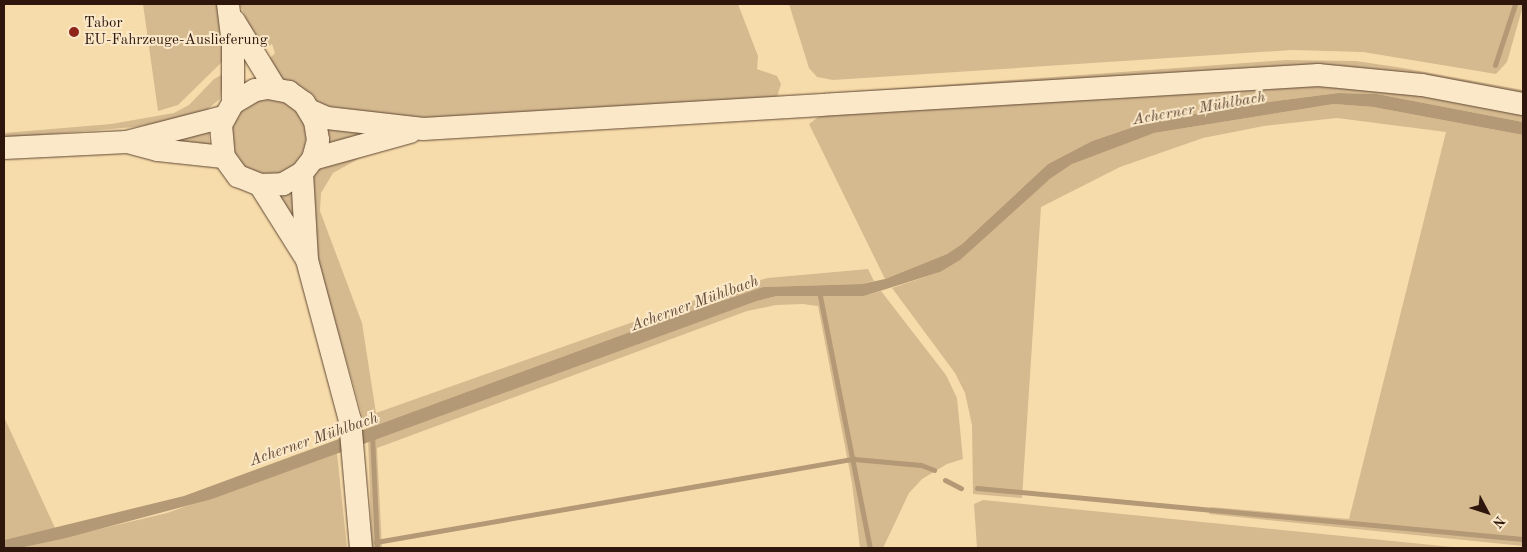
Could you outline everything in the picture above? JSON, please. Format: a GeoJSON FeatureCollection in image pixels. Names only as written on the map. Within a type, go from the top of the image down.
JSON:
{"type":"FeatureCollection","features":[{"type":"Feature","properties":{"kind":"street"},"geometry":{"type":"LineString","coordinates":[[230,10],[275,88]]}},
{"type":"Feature","properties":{"kind":"street"},"geometry":{"type":"LineString","coordinates":[[230,10],[229,110],[220,134],[224,157],[238,176],[260,185],[284,184],[307,166],[423,129]]}},
{"type":"Feature","properties":{"kind":"street"},"geometry":{"type":"LineString","coordinates":[[4,148],[127,142],[229,110],[255,90],[275,88],[297,97],[311,111],[326,118],[423,129],[794,108],[1260,76],[1362,77],[1523,104]]}},
{"type":"Feature","properties":{"kind":"street"},"geometry":{"type":"LineString","coordinates":[[311,111],[318,132],[307,166],[307,260],[350,420],[356,467],[361,548]]}},
{"type":"Feature","properties":{"kind":"street"},"geometry":{"type":"LineString","coordinates":[[127,142],[158,150],[224,157]]}},
{"type":"Feature","properties":{"kind":"street"},"geometry":{"type":"LineString","coordinates":[[260,185],[307,260]]}},
{"type":"Feature","properties":{"kind":"shaded area"},"geometry":{"type":"Polygon","coordinates":[[[143,4],[217,4],[221,25],[225,59],[178,105],[158,111],[143,4]]]}},
{"type":"Feature","properties":{"kind":"shaded area"},"geometry":{"type":"Polygon","coordinates":[[[240,4],[738,4],[758,56],[757,69],[777,76],[781,84],[776,100],[460,119],[332,114],[273,72],[266,62],[275,53],[272,44],[260,52],[240,4]]]}},
{"type":"Feature","properties":{"kind":"shaded area"},"geometry":{"type":"Polygon","coordinates":[[[789,4],[1523,4],[1523,6],[1507,62],[1496,74],[1363,52],[1292,50],[833,80],[817,77],[809,68],[789,4]]]}},
{"type":"Feature","properties":{"kind":"shaded area"},"geometry":{"type":"Polygon","coordinates":[[[1286,60],[1356,61],[1403,68],[1523,90],[1523,97],[1447,83],[821,94],[1286,60]]]}},
{"type":"Feature","properties":{"kind":"shaded area"},"geometry":{"type":"Polygon","coordinates":[[[225,73],[220,99],[199,116],[134,127],[4,138],[4,133],[111,124],[174,113],[189,105],[214,79],[225,73]]]}},
{"type":"Feature","properties":{"kind":"shaded area"},"geometry":{"type":"Polygon","coordinates":[[[1354,84],[1523,113],[1523,122],[1377,94],[1338,93],[1236,106],[1142,124],[1092,141],[1048,164],[962,244],[947,254],[885,279],[809,124],[821,115],[1354,84]]]}},
{"type":"Feature","properties":{"kind":"shaded area"},"geometry":{"type":"Polygon","coordinates":[[[1338,93],[1377,94],[1523,122],[1523,135],[1373,107],[1334,104],[1154,133],[1072,164],[1050,179],[960,260],[940,272],[864,296],[777,296],[757,301],[212,499],[66,538],[20,548],[4,548],[4,540],[184,496],[638,329],[763,287],[862,284],[885,279],[947,254],[962,244],[1048,164],[1092,141],[1142,124],[1236,106],[1338,93]]]}},
{"type":"Feature","properties":{"kind":"shaded area"},"geometry":{"type":"Polygon","coordinates":[[[268,99],[282,102],[295,110],[303,123],[306,137],[303,151],[295,164],[282,172],[268,175],[254,172],[241,164],[233,151],[230,137],[233,123],[241,110],[254,102],[268,99]]]}},
{"type":"Feature","properties":{"kind":"shaded area"},"geometry":{"type":"Polygon","coordinates":[[[1334,104],[1373,107],[1523,135],[1523,546],[1209,514],[1211,507],[1349,519],[1446,132],[1337,118],[1264,126],[1203,138],[1120,167],[1041,207],[1022,498],[973,494],[972,425],[965,393],[955,373],[892,288],[940,272],[1050,179],[1072,164],[1114,145],[1154,133],[1334,104]]]}},
{"type":"Feature","properties":{"kind":"shaded area"},"geometry":{"type":"Polygon","coordinates":[[[326,126],[387,131],[326,149],[326,126]]]}},
{"type":"Feature","properties":{"kind":"shaded area"},"geometry":{"type":"Polygon","coordinates":[[[209,129],[209,147],[160,138],[209,129]]]}},
{"type":"Feature","properties":{"kind":"shaded area"},"geometry":{"type":"Polygon","coordinates":[[[400,145],[360,158],[333,173],[321,193],[320,211],[362,323],[376,413],[729,288],[768,278],[868,269],[874,281],[862,284],[763,287],[638,329],[366,429],[310,227],[313,175],[322,165],[400,145]]]}},
{"type":"Feature","properties":{"kind":"shaded area"},"geometry":{"type":"Polygon","coordinates":[[[295,190],[300,232],[277,196],[295,190]]]}},
{"type":"Feature","properties":{"kind":"shaded area"},"geometry":{"type":"Polygon","coordinates":[[[881,291],[946,375],[957,398],[963,459],[947,464],[922,479],[909,493],[883,548],[860,548],[852,483],[818,306],[803,304],[776,305],[747,311],[377,448],[382,548],[372,548],[368,440],[757,301],[777,296],[864,296],[881,291]]]}},
{"type":"Feature","properties":{"kind":"shaded area"},"geometry":{"type":"Polygon","coordinates":[[[4,417],[55,528],[4,540],[4,417]]]}},
{"type":"Feature","properties":{"kind":"shaded area"},"geometry":{"type":"Polygon","coordinates":[[[337,453],[347,548],[20,548],[167,513],[337,453]]]}},
{"type":"Feature","properties":{"kind":"shaded area"},"geometry":{"type":"Polygon","coordinates":[[[983,500],[1462,548],[977,548],[974,504],[983,500]]]}},
{"type":"Feature","properties":{"kind":"waterway"},"geometry":{"type":"LineString","coordinates":[[1495,65],[1515,4]]}},
{"type":"Feature","properties":{"kind":"waterway"},"geometry":{"type":"LineString","coordinates":[[819,291],[870,548]]}},
{"type":"Feature","properties":{"kind":"waterway","name":"Acherner Mühlbach"},"geometry":{"type":"LineString","coordinates":[[372,434],[377,548]]}},
{"type":"Feature","properties":{"kind":"waterway"},"geometry":{"type":"LineString","coordinates":[[376,542],[854,459],[921,465],[934,470]]}},
{"type":"Feature","properties":{"kind":"waterway"},"geometry":{"type":"LineString","coordinates":[[945,480],[961,488]]}},
{"type":"Feature","properties":{"kind":"waterway"},"geometry":{"type":"LineString","coordinates":[[977,488],[1523,539]]}},
{"type":"Feature","properties":{"kind":"place","name":"Tabor EU-Fahrzeuge-Auslieferung"},"geometry":{"type":"Point","coordinates":[74,32]}}]}
